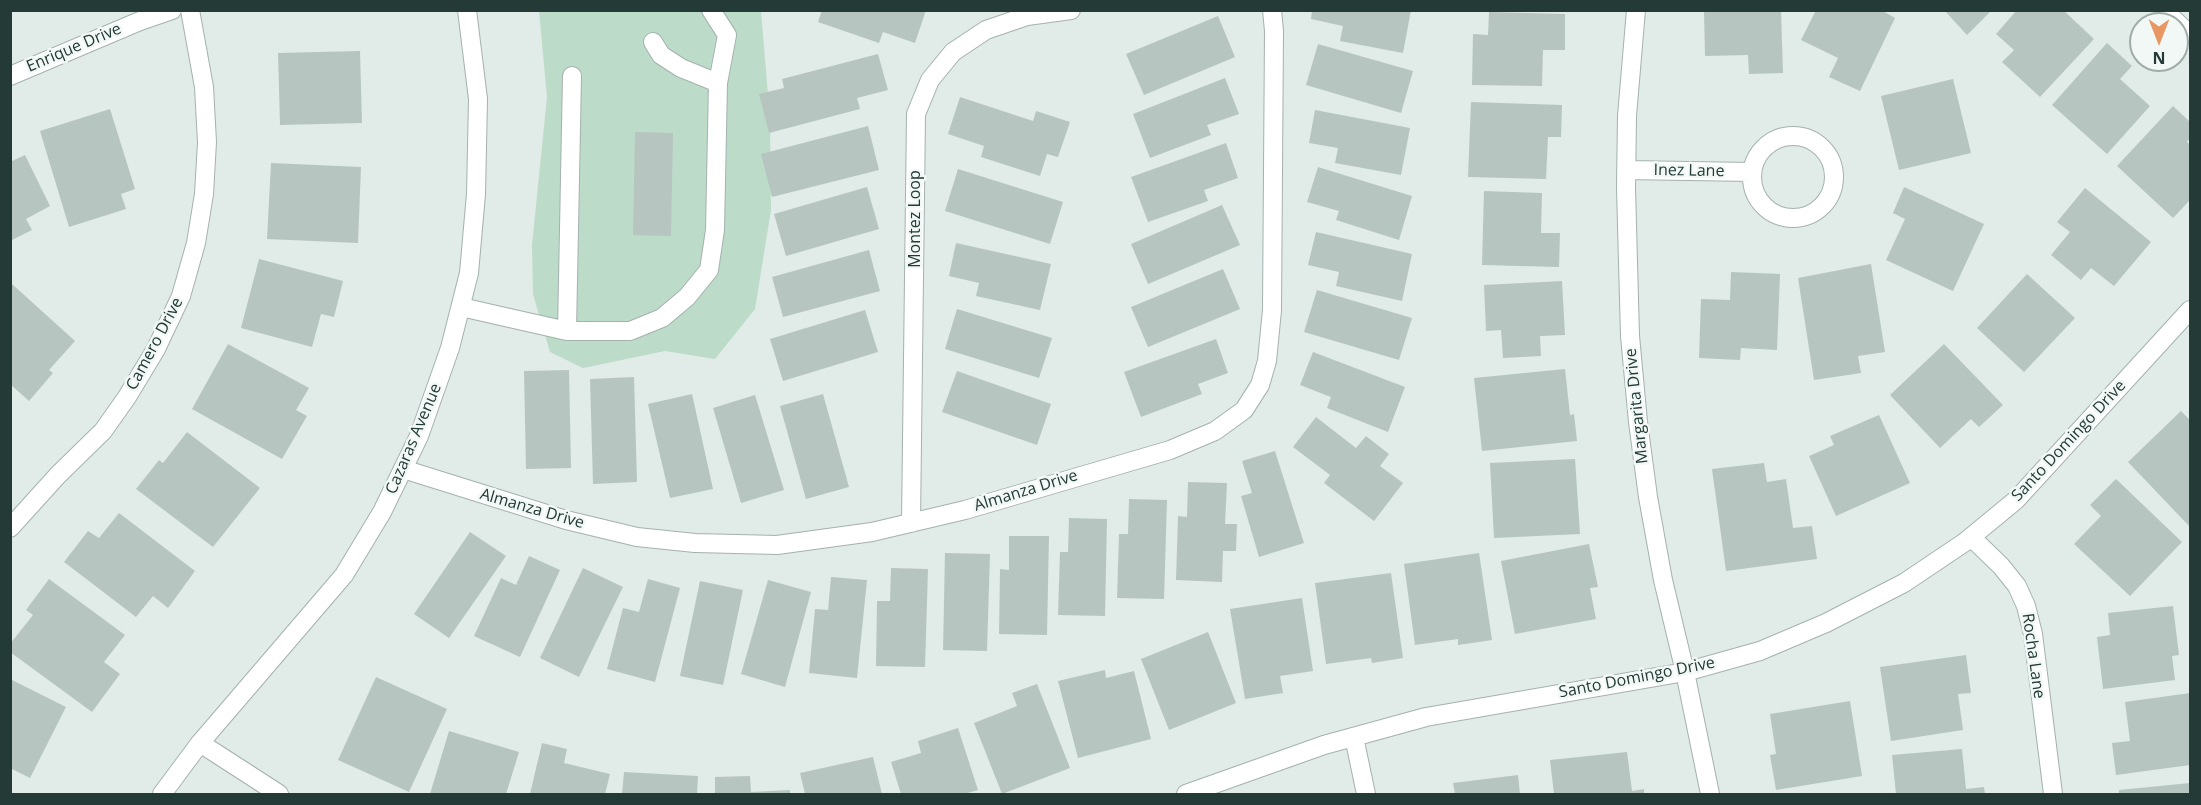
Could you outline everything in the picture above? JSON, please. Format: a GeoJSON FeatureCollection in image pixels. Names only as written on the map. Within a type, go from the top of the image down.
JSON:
{"type":"FeatureCollection","features":[{"type":"Feature","properties":{"kind":"street","name":"Enrique Drive"},"geometry":{"type":"LineString","coordinates":[[10,76],[140,21],[172,10]]}},
{"type":"Feature","properties":{"kind":"street","name":"Camero Drive"},"geometry":{"type":"LineString","coordinates":[[10,528],[58,475],[103,431],[156,349],[181,296],[196,243],[204,194],[207,142],[204,87],[190,10]]}},
{"type":"Feature","properties":{"kind":"street","name":"Cazaras Avenue"},"geometry":{"type":"LineString","coordinates":[[162,795],[200,743],[344,575],[382,512],[419,436],[450,348],[469,273],[476,182],[478,99],[467,10]]}},
{"type":"Feature","properties":{"kind":"street"},"geometry":{"type":"LineString","coordinates":[[461,307],[567,331],[630,331],[662,318],[687,297],[709,270],[715,230],[718,83],[727,35],[711,10]]}},
{"type":"Feature","properties":{"kind":"street","name":"Montez Loop"},"geometry":{"type":"LineString","coordinates":[[911,523],[916,114],[930,81],[953,52],[986,30],[1027,16],[1071,10]]}},
{"type":"Feature","properties":{"kind":"street","name":"Almanza Drive"},"geometry":{"type":"LineString","coordinates":[[403,469],[566,520],[637,537],[695,543],[777,545],[872,532],[965,510],[1070,477],[1170,450],[1215,431],[1244,410],[1260,385],[1266,361],[1272,310],[1275,31],[1272,10]]}},
{"type":"Feature","properties":{"kind":"street","name":"Margarita Drive"},"geometry":{"type":"LineString","coordinates":[[1636,10],[1627,116],[1626,170],[1630,336],[1638,422],[1648,497],[1663,580],[1685,672],[1710,795]]}},
{"type":"Feature","properties":{"kind":"street"},"geometry":{"type":"LineString","coordinates":[[2164,10],[2190,35]]}},
{"type":"Feature","properties":{"kind":"street"},"geometry":{"type":"LineString","coordinates":[[653,42],[661,55],[681,68],[718,83]]}},
{"type":"Feature","properties":{"kind":"street"},"geometry":{"type":"LineString","coordinates":[[567,331],[572,76]]}},
{"type":"Feature","properties":{"kind":"street"},"geometry":{"type":"LineString","coordinates":[[1791,136],[1805,138],[1818,144],[1828,155],[1834,168],[1835,182],[1832,195],[1814,214],[1788,219],[1765,208],[1757,198],[1752,172],[1756,159],[1765,147],[1777,139],[1791,136]]}},
{"type":"Feature","properties":{"kind":"street","name":"Inez Lane"},"geometry":{"type":"LineString","coordinates":[[1626,170],[1752,172]]}},
{"type":"Feature","properties":{"kind":"street","name":"Santo Domingo Drive"},"geometry":{"type":"LineString","coordinates":[[1186,795],[1324,745],[1438,715],[1685,672],[1760,651],[1826,623],[1904,583],[1971,537],[2016,500],[2190,309]]}},
{"type":"Feature","properties":{"kind":"street","name":"Rocha Lane"},"geometry":{"type":"LineString","coordinates":[[1971,537],[2001,566],[2017,586],[2026,606],[2033,634],[2053,795]]}},
{"type":"Feature","properties":{"kind":"street"},"geometry":{"type":"LineString","coordinates":[[1354,737],[1366,795]]}},
{"type":"Feature","properties":{"kind":"street"},"geometry":{"type":"LineString","coordinates":[[200,743],[279,795]]}},
{"type":"Feature","properties":{"kind":"green space"},"geometry":{"type":"Polygon","coordinates":[[[539,11],[761,11],[770,119],[771,210],[755,309],[715,359],[665,351],[583,368],[550,352],[533,294],[532,245],[547,97],[539,11]]]}},
{"type":"Feature","properties":{"kind":"building"},"geometry":{"type":"Polygon","coordinates":[[[822,10],[926,10],[915,43],[883,32],[879,43],[818,22],[822,10]]]}},
{"type":"Feature","properties":{"kind":"building"},"geometry":{"type":"Polygon","coordinates":[[[1312,10],[1411,10],[1403,53],[1340,41],[1343,26],[1311,19],[1312,10]]]}},
{"type":"Feature","properties":{"kind":"building"},"geometry":{"type":"Polygon","coordinates":[[[1704,10],[1781,10],[1783,73],[1749,74],[1748,55],[1705,56],[1704,10]]]}},
{"type":"Feature","properties":{"kind":"building"},"geometry":{"type":"Polygon","coordinates":[[[1816,10],[1881,10],[1895,18],[1860,91],[1829,77],[1838,58],[1801,40],[1816,10]]]}},
{"type":"Feature","properties":{"kind":"building"},"geometry":{"type":"Polygon","coordinates":[[[1944,10],[1992,10],[1967,35],[1944,10]]]}},
{"type":"Feature","properties":{"kind":"building"},"geometry":{"type":"Polygon","coordinates":[[[2017,10],[2063,10],[2094,39],[2040,97],[2002,62],[2014,50],[1996,34],[2017,10]]]}},
{"type":"Feature","properties":{"kind":"building"},"geometry":{"type":"Polygon","coordinates":[[[1489,12],[1565,14],[1565,50],[1543,50],[1542,86],[1472,85],[1473,34],[1488,35],[1489,12]]]}},
{"type":"Feature","properties":{"kind":"building"},"geometry":{"type":"Polygon","coordinates":[[[1218,16],[1235,57],[1144,95],[1126,54],[1218,16]]]}},
{"type":"Feature","properties":{"kind":"building"},"geometry":{"type":"Polygon","coordinates":[[[2107,43],[2129,63],[2129,69],[2120,79],[2150,106],[2107,154],[2052,105],[2107,43]]]}},
{"type":"Feature","properties":{"kind":"building"},"geometry":{"type":"Polygon","coordinates":[[[1318,44],[1413,71],[1401,113],[1306,85],[1318,44]]]}},
{"type":"Feature","properties":{"kind":"building"},"geometry":{"type":"Polygon","coordinates":[[[360,51],[362,123],[280,125],[278,53],[360,51]]]}},
{"type":"Feature","properties":{"kind":"building"},"geometry":{"type":"Polygon","coordinates":[[[878,54],[888,90],[857,98],[860,109],[769,133],[759,94],[784,88],[782,79],[878,54]]]}},
{"type":"Feature","properties":{"kind":"building"},"geometry":{"type":"Polygon","coordinates":[[[1225,78],[1239,114],[1207,125],[1211,135],[1150,158],[1133,114],[1225,78]]]}},
{"type":"Feature","properties":{"kind":"building"},"geometry":{"type":"Polygon","coordinates":[[[1953,79],[1971,153],[1899,170],[1881,96],[1953,79]]]}},
{"type":"Feature","properties":{"kind":"building"},"geometry":{"type":"Polygon","coordinates":[[[960,97],[1033,121],[1036,111],[1070,122],[1058,157],[1047,154],[1040,176],[981,157],[984,146],[948,134],[960,97]]]}},
{"type":"Feature","properties":{"kind":"building"},"geometry":{"type":"Polygon","coordinates":[[[1471,102],[1562,105],[1561,137],[1548,137],[1546,179],[1468,177],[1471,102]]]}},
{"type":"Feature","properties":{"kind":"building"},"geometry":{"type":"Polygon","coordinates":[[[2173,106],[2190,122],[2190,138],[2187,142],[2190,145],[2190,200],[2173,218],[2117,166],[2173,106]]]}},
{"type":"Feature","properties":{"kind":"building"},"geometry":{"type":"Polygon","coordinates":[[[110,109],[135,189],[121,194],[126,209],[69,227],[40,131],[110,109]]]}},
{"type":"Feature","properties":{"kind":"building"},"geometry":{"type":"Polygon","coordinates":[[[1315,110],[1410,128],[1401,175],[1335,163],[1338,148],[1309,143],[1315,110]]]}},
{"type":"Feature","properties":{"kind":"building"},"geometry":{"type":"Polygon","coordinates":[[[868,126],[879,170],[772,197],[761,154],[868,126]]]}},
{"type":"Feature","properties":{"kind":"building"},"geometry":{"type":"Polygon","coordinates":[[[635,132],[673,133],[671,236],[633,235],[635,132]]]}},
{"type":"Feature","properties":{"kind":"building"},"geometry":{"type":"Polygon","coordinates":[[[1226,143],[1238,178],[1204,190],[1208,201],[1148,222],[1131,177],[1226,143]]]}},
{"type":"Feature","properties":{"kind":"building"},"geometry":{"type":"Polygon","coordinates":[[[25,155],[50,206],[26,219],[32,230],[10,241],[10,162],[25,155]]]}},
{"type":"Feature","properties":{"kind":"building"},"geometry":{"type":"Polygon","coordinates":[[[271,163],[361,167],[358,243],[267,239],[271,163]]]}},
{"type":"Feature","properties":{"kind":"building"},"geometry":{"type":"Polygon","coordinates":[[[1318,167],[1412,196],[1399,240],[1336,220],[1339,211],[1307,202],[1318,167]]]}},
{"type":"Feature","properties":{"kind":"building"},"geometry":{"type":"Polygon","coordinates":[[[958,169],[1063,202],[1050,244],[945,211],[958,169]]]}},
{"type":"Feature","properties":{"kind":"building"},"geometry":{"type":"Polygon","coordinates":[[[867,187],[879,229],[786,256],[774,214],[867,187]]]}},
{"type":"Feature","properties":{"kind":"building"},"geometry":{"type":"Polygon","coordinates":[[[1904,187],[1984,224],[1953,291],[1886,260],[1905,219],[1893,213],[1904,187]]]}},
{"type":"Feature","properties":{"kind":"building"},"geometry":{"type":"Polygon","coordinates":[[[2085,188],[2151,242],[2114,286],[2091,268],[2081,280],[2051,255],[2070,232],[2057,222],[2085,188]]]}},
{"type":"Feature","properties":{"kind":"building"},"geometry":{"type":"Polygon","coordinates":[[[1484,191],[1542,193],[1541,233],[1560,233],[1559,267],[1482,265],[1484,191]]]}},
{"type":"Feature","properties":{"kind":"building"},"geometry":{"type":"Polygon","coordinates":[[[1222,205],[1240,245],[1148,284],[1131,244],[1222,205]]]}},
{"type":"Feature","properties":{"kind":"building"},"geometry":{"type":"Polygon","coordinates":[[[1316,232],[1412,254],[1402,301],[1336,286],[1339,272],[1308,265],[1316,232]]]}},
{"type":"Feature","properties":{"kind":"building"},"geometry":{"type":"Polygon","coordinates":[[[956,243],[1051,264],[1040,310],[976,296],[979,283],[949,276],[956,243]]]}},
{"type":"Feature","properties":{"kind":"building"},"geometry":{"type":"Polygon","coordinates":[[[869,250],[880,291],[783,317],[772,277],[869,250]]]}},
{"type":"Feature","properties":{"kind":"building"},"geometry":{"type":"Polygon","coordinates":[[[259,259],[343,281],[334,317],[321,314],[312,347],[241,328],[259,259]]]}},
{"type":"Feature","properties":{"kind":"building"},"geometry":{"type":"Polygon","coordinates":[[[1871,264],[1885,352],[1858,356],[1861,373],[1814,380],[1798,278],[1871,264]]]}},
{"type":"Feature","properties":{"kind":"building"},"geometry":{"type":"Polygon","coordinates":[[[1223,269],[1240,309],[1148,347],[1131,307],[1223,269]]]}},
{"type":"Feature","properties":{"kind":"building"},"geometry":{"type":"Polygon","coordinates":[[[1731,272],[1780,274],[1777,350],[1741,348],[1740,360],[1699,358],[1701,299],[1730,300],[1731,272]]]}},
{"type":"Feature","properties":{"kind":"building"},"geometry":{"type":"Polygon","coordinates":[[[2027,274],[2075,318],[2024,372],[1977,328],[2027,274]]]}},
{"type":"Feature","properties":{"kind":"building"},"geometry":{"type":"Polygon","coordinates":[[[1562,281],[1565,335],[1540,336],[1541,356],[1503,358],[1501,330],[1486,331],[1484,285],[1562,281]]]}},
{"type":"Feature","properties":{"kind":"building"},"geometry":{"type":"Polygon","coordinates":[[[12,284],[75,341],[49,370],[53,373],[29,401],[10,384],[12,284]]]}},
{"type":"Feature","properties":{"kind":"building"},"geometry":{"type":"Polygon","coordinates":[[[1317,290],[1412,318],[1399,360],[1304,332],[1317,290]]]}},
{"type":"Feature","properties":{"kind":"building"},"geometry":{"type":"Polygon","coordinates":[[[957,309],[1052,338],[1039,378],[945,349],[957,309]]]}},
{"type":"Feature","properties":{"kind":"building"},"geometry":{"type":"Polygon","coordinates":[[[865,310],[878,352],[783,381],[770,339],[865,310]]]}},
{"type":"Feature","properties":{"kind":"building"},"geometry":{"type":"Polygon","coordinates":[[[1216,339],[1228,373],[1198,384],[1202,394],[1141,417],[1124,372],[1216,339]]]}},
{"type":"Feature","properties":{"kind":"building"},"geometry":{"type":"Polygon","coordinates":[[[228,344],[309,388],[296,410],[307,416],[282,459],[192,409],[228,344]]]}},
{"type":"Feature","properties":{"kind":"building"},"geometry":{"type":"Polygon","coordinates":[[[1944,344],[2003,405],[1979,427],[1971,419],[1940,448],[1890,395],[1944,344]]]}},
{"type":"Feature","properties":{"kind":"building"},"geometry":{"type":"Polygon","coordinates":[[[1313,352],[1405,387],[1388,432],[1327,408],[1331,397],[1300,385],[1313,352]]]}},
{"type":"Feature","properties":{"kind":"building"},"geometry":{"type":"Polygon","coordinates":[[[1565,369],[1570,415],[1574,414],[1577,441],[1482,451],[1474,378],[1565,369]]]}},
{"type":"Feature","properties":{"kind":"building"},"geometry":{"type":"Polygon","coordinates":[[[569,370],[571,468],[526,469],[524,371],[569,370]]]}},
{"type":"Feature","properties":{"kind":"building"},"geometry":{"type":"Polygon","coordinates":[[[957,371],[1051,404],[1037,445],[942,412],[957,371]]]}},
{"type":"Feature","properties":{"kind":"building"},"geometry":{"type":"Polygon","coordinates":[[[634,377],[637,482],[593,484],[590,379],[634,377]]]}},
{"type":"Feature","properties":{"kind":"building"},"geometry":{"type":"Polygon","coordinates":[[[692,394],[713,489],[670,498],[648,404],[692,394]]]}},
{"type":"Feature","properties":{"kind":"building"},"geometry":{"type":"Polygon","coordinates":[[[823,394],[849,487],[806,499],[780,406],[823,394]]]}},
{"type":"Feature","properties":{"kind":"building"},"geometry":{"type":"Polygon","coordinates":[[[755,395],[784,490],[741,503],[713,408],[755,395]]]}},
{"type":"Feature","properties":{"kind":"building"},"geometry":{"type":"Polygon","coordinates":[[[2181,411],[2190,420],[2190,527],[2128,462],[2181,411]]]}},
{"type":"Feature","properties":{"kind":"building"},"geometry":{"type":"Polygon","coordinates":[[[1879,415],[1910,483],[1836,516],[1809,456],[1834,445],[1830,436],[1879,415]]]}},
{"type":"Feature","properties":{"kind":"building"},"geometry":{"type":"Polygon","coordinates":[[[1316,417],[1356,448],[1366,436],[1389,454],[1380,466],[1403,483],[1374,521],[1324,483],[1330,475],[1293,447],[1316,417]]]}},
{"type":"Feature","properties":{"kind":"building"},"geometry":{"type":"Polygon","coordinates":[[[187,432],[260,488],[213,547],[136,489],[159,460],[163,463],[187,432]]]}},
{"type":"Feature","properties":{"kind":"building"},"geometry":{"type":"Polygon","coordinates":[[[1275,451],[1304,543],[1259,557],[1241,496],[1252,493],[1242,461],[1275,451]]]}},
{"type":"Feature","properties":{"kind":"building"},"geometry":{"type":"Polygon","coordinates":[[[1575,459],[1580,534],[1494,538],[1490,463],[1575,459]]]}},
{"type":"Feature","properties":{"kind":"building"},"geometry":{"type":"Polygon","coordinates":[[[1764,463],[1767,482],[1786,479],[1793,528],[1812,526],[1817,559],[1726,571],[1712,469],[1764,463]]]}},
{"type":"Feature","properties":{"kind":"building"},"geometry":{"type":"Polygon","coordinates":[[[2116,479],[2182,542],[2130,596],[2074,544],[2101,516],[2090,505],[2116,479]]]}},
{"type":"Feature","properties":{"kind":"building"},"geometry":{"type":"Polygon","coordinates":[[[1188,482],[1227,483],[1225,524],[1237,524],[1236,551],[1223,551],[1222,582],[1176,580],[1178,516],[1187,517],[1188,482]]]}},
{"type":"Feature","properties":{"kind":"building"},"geometry":{"type":"Polygon","coordinates":[[[1129,499],[1167,500],[1164,599],[1117,598],[1119,534],[1128,534],[1129,499]]]}},
{"type":"Feature","properties":{"kind":"building"},"geometry":{"type":"Polygon","coordinates":[[[119,513],[195,571],[168,608],[153,596],[136,617],[64,562],[88,531],[99,538],[119,513]]]}},
{"type":"Feature","properties":{"kind":"building"},"geometry":{"type":"Polygon","coordinates":[[[1069,518],[1107,519],[1105,616],[1058,615],[1060,552],[1068,552],[1069,518]]]}},
{"type":"Feature","properties":{"kind":"building"},"geometry":{"type":"Polygon","coordinates":[[[470,532],[506,556],[449,638],[414,614],[470,532]]]}},
{"type":"Feature","properties":{"kind":"building"},"geometry":{"type":"Polygon","coordinates":[[[1009,536],[1049,536],[1047,635],[999,634],[1000,569],[1009,570],[1009,536]]]}},
{"type":"Feature","properties":{"kind":"building"},"geometry":{"type":"Polygon","coordinates":[[[1589,544],[1598,587],[1590,588],[1596,619],[1515,634],[1501,561],[1589,544]]]}},
{"type":"Feature","properties":{"kind":"building"},"geometry":{"type":"Polygon","coordinates":[[[945,553],[990,554],[987,651],[943,650],[945,553]]]}},
{"type":"Feature","properties":{"kind":"building"},"geometry":{"type":"Polygon","coordinates":[[[1479,553],[1492,640],[1458,645],[1458,639],[1415,645],[1404,564],[1479,553]]]}},
{"type":"Feature","properties":{"kind":"building"},"geometry":{"type":"Polygon","coordinates":[[[529,556],[560,570],[520,657],[474,636],[501,578],[516,585],[529,556]]]}},
{"type":"Feature","properties":{"kind":"building"},"geometry":{"type":"Polygon","coordinates":[[[583,568],[623,587],[579,677],[540,658],[583,568]]]}},
{"type":"Feature","properties":{"kind":"building"},"geometry":{"type":"Polygon","coordinates":[[[891,568],[928,569],[925,667],[876,666],[877,601],[890,601],[891,568]]]}},
{"type":"Feature","properties":{"kind":"building"},"geometry":{"type":"Polygon","coordinates":[[[1391,573],[1403,658],[1372,663],[1371,658],[1326,664],[1315,583],[1391,573]]]}},
{"type":"Feature","properties":{"kind":"building"},"geometry":{"type":"Polygon","coordinates":[[[831,577],[867,580],[857,678],[809,673],[815,609],[828,610],[831,577]]]}},
{"type":"Feature","properties":{"kind":"building"},"geometry":{"type":"Polygon","coordinates":[[[49,579],[125,635],[104,662],[120,674],[92,712],[10,652],[10,644],[33,615],[26,610],[49,579]]]}},
{"type":"Feature","properties":{"kind":"building"},"geometry":{"type":"Polygon","coordinates":[[[648,579],[680,588],[655,682],[607,669],[623,608],[639,612],[648,579]]]}},
{"type":"Feature","properties":{"kind":"building"},"geometry":{"type":"Polygon","coordinates":[[[768,580],[811,592],[785,687],[741,674],[768,580]]]}},
{"type":"Feature","properties":{"kind":"building"},"geometry":{"type":"Polygon","coordinates":[[[700,581],[743,590],[723,685],[680,676],[700,581]]]}},
{"type":"Feature","properties":{"kind":"building"},"geometry":{"type":"Polygon","coordinates":[[[1302,598],[1313,671],[1280,676],[1283,693],[1245,699],[1230,609],[1302,598]]]}},
{"type":"Feature","properties":{"kind":"building"},"geometry":{"type":"Polygon","coordinates":[[[2173,606],[2179,655],[2172,656],[2175,680],[2103,689],[2097,637],[2110,635],[2108,613],[2173,606]]]}},
{"type":"Feature","properties":{"kind":"building"},"geometry":{"type":"Polygon","coordinates":[[[1208,632],[1236,703],[1169,730],[1141,659],[1208,632]]]}},
{"type":"Feature","properties":{"kind":"building"},"geometry":{"type":"Polygon","coordinates":[[[1966,655],[1971,693],[1958,694],[1963,730],[1891,741],[1880,667],[1966,655]]]}},
{"type":"Feature","properties":{"kind":"building"},"geometry":{"type":"Polygon","coordinates":[[[1105,670],[1106,678],[1134,671],[1151,739],[1078,758],[1058,681],[1105,670]]]}},
{"type":"Feature","properties":{"kind":"building"},"geometry":{"type":"Polygon","coordinates":[[[376,677],[447,709],[409,792],[338,760],[376,677]]]}},
{"type":"Feature","properties":{"kind":"building"},"geometry":{"type":"Polygon","coordinates":[[[10,679],[66,707],[30,778],[10,768],[10,679]]]}},
{"type":"Feature","properties":{"kind":"building"},"geometry":{"type":"Polygon","coordinates":[[[1037,684],[1070,768],[1002,794],[974,723],[1017,706],[1012,693],[1037,684]]]}},
{"type":"Feature","properties":{"kind":"building"},"geometry":{"type":"Polygon","coordinates":[[[2190,693],[2190,765],[2116,775],[2112,743],[2130,741],[2125,702],[2190,693]]]}},
{"type":"Feature","properties":{"kind":"building"},"geometry":{"type":"Polygon","coordinates":[[[1850,701],[1862,776],[1776,790],[1770,755],[1776,754],[1770,714],[1850,701]]]}},
{"type":"Feature","properties":{"kind":"building"},"geometry":{"type":"Polygon","coordinates":[[[958,728],[978,790],[964,794],[901,794],[891,762],[921,753],[918,741],[958,728]]]}},
{"type":"Feature","properties":{"kind":"building"},"geometry":{"type":"Polygon","coordinates":[[[449,731],[519,752],[506,794],[430,794],[449,731]]]}},
{"type":"Feature","properties":{"kind":"building"},"geometry":{"type":"Polygon","coordinates":[[[542,743],[567,749],[564,763],[610,774],[605,794],[530,794],[542,743]]]}},
{"type":"Feature","properties":{"kind":"building"},"geometry":{"type":"Polygon","coordinates":[[[1962,749],[1966,789],[1984,787],[1985,794],[1896,794],[1892,755],[1962,749]]]}},
{"type":"Feature","properties":{"kind":"building"},"geometry":{"type":"Polygon","coordinates":[[[1627,752],[1632,791],[1644,789],[1644,794],[1554,794],[1550,760],[1627,752]]]}},
{"type":"Feature","properties":{"kind":"building"},"geometry":{"type":"Polygon","coordinates":[[[873,757],[882,794],[805,794],[800,773],[873,757]]]}},
{"type":"Feature","properties":{"kind":"building"},"geometry":{"type":"Polygon","coordinates":[[[624,772],[698,776],[697,794],[622,794],[624,772]]]}},
{"type":"Feature","properties":{"kind":"building"},"geometry":{"type":"Polygon","coordinates":[[[1518,775],[1520,794],[1455,794],[1453,783],[1518,775]]]}},
{"type":"Feature","properties":{"kind":"building"},"geometry":{"type":"Polygon","coordinates":[[[750,776],[751,792],[790,790],[790,794],[715,794],[715,777],[750,776]]]}},
{"type":"Feature","properties":{"kind":"building"},"geometry":{"type":"Polygon","coordinates":[[[2190,783],[2190,794],[2119,794],[2119,790],[2190,783]]]}}]}
